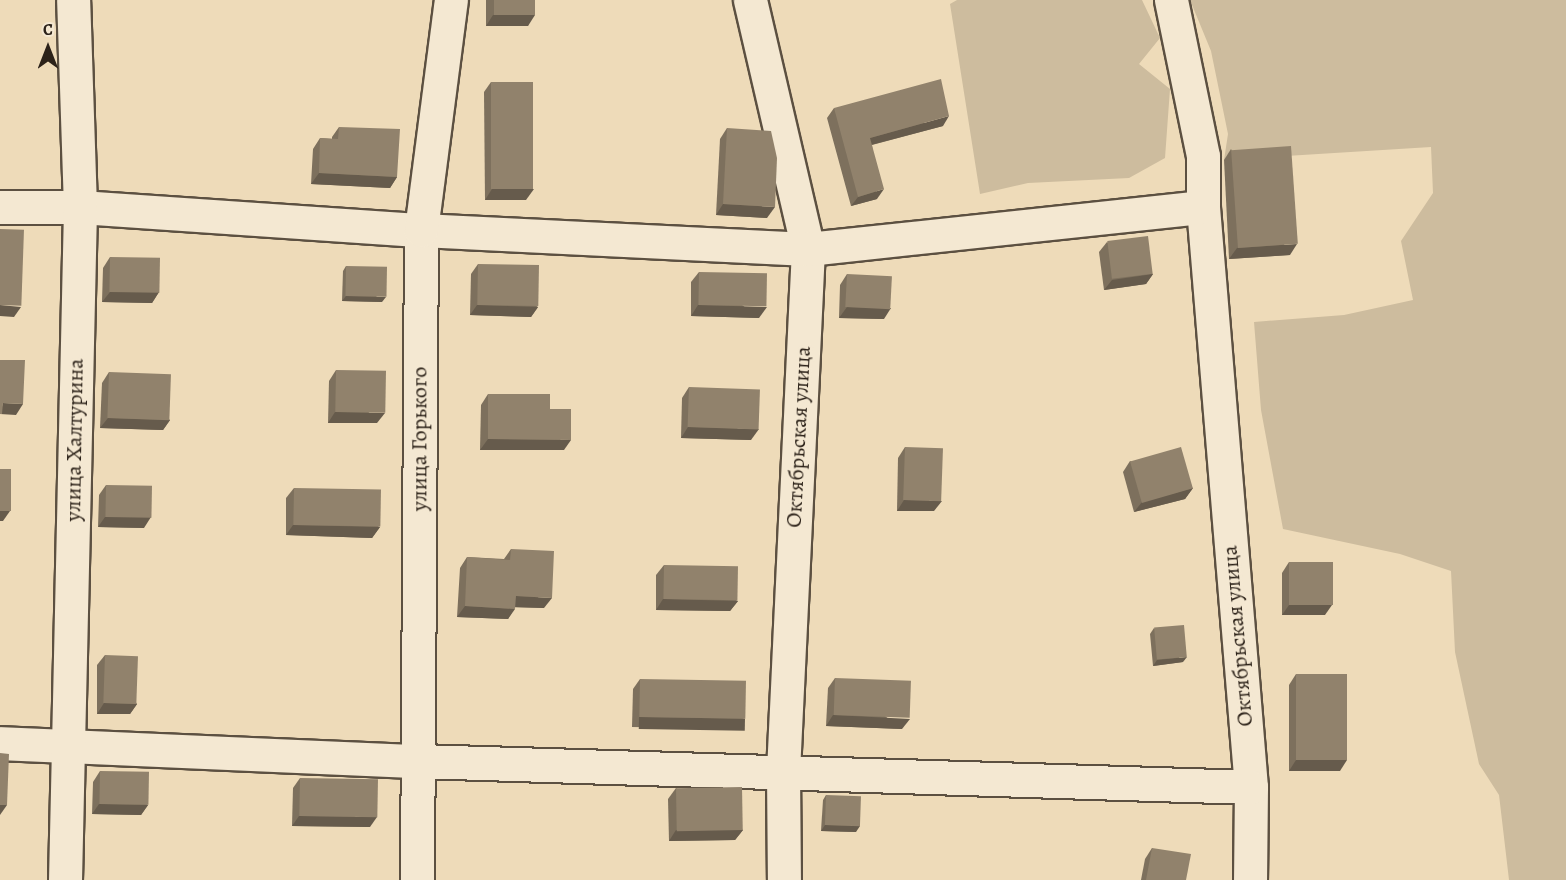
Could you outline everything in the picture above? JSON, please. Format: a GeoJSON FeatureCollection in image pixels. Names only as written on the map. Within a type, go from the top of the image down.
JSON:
{"type":"FeatureCollection","features":[{"type":"Feature","properties":{"kind":"street","name":"улица Халтурина"},"geometry":{"type":"LineString","coordinates":[[64,880],[69,747],[80,207],[73,0]]}},
{"type":"Feature","properties":{"kind":"street","name":"улица Горького"},"geometry":{"type":"LineString","coordinates":[[417,880],[421,231],[451,0]]}},
{"type":"Feature","properties":{"kind":"street","name":"Октябрьская улица"},"geometry":{"type":"LineString","coordinates":[[750,0],[808,249],[783,771],[784,880]]}},
{"type":"Feature","properties":{"kind":"street","name":"Октябрьская улица"},"geometry":{"type":"LineString","coordinates":[[1171,0],[1203,156],[1203,207],[1251,787],[1250,880]]}},
{"type":"Feature","properties":{"kind":"street"},"geometry":{"type":"LineString","coordinates":[[0,207],[80,207],[421,231],[808,249],[1203,207]]}},
{"type":"Feature","properties":{"kind":"street"},"geometry":{"type":"LineString","coordinates":[[0,743],[419,761],[1251,787]]}},
{"type":"Feature","properties":{"kind":"shaded area"},"geometry":{"type":"Polygon","coordinates":[[[957,0],[1142,0],[1160,38],[1139,64],[1170,89],[1165,158],[1129,178],[1028,183],[980,194],[950,4],[957,0]]]}},
{"type":"Feature","properties":{"kind":"shaded area"},"geometry":{"type":"Polygon","coordinates":[[[1190,0],[1566,0],[1566,880],[1509,880],[1499,795],[1479,764],[1455,652],[1451,571],[1400,554],[1283,529],[1261,410],[1254,322],[1344,315],[1413,300],[1401,241],[1433,193],[1431,147],[1224,160],[1228,134],[1211,51],[1190,0]]]}},
{"type":"Feature","properties":{"kind":"building"},"geometry":{"type":"Polygon","coordinates":[[[494,0],[535,0],[535,15],[494,15],[494,0]]]}},
{"type":"Feature","properties":{"kind":"building"},"geometry":{"type":"Polygon","coordinates":[[[941,79],[949,116],[870,138],[884,189],[858,197],[834,108],[941,79]]]}},
{"type":"Feature","properties":{"kind":"building"},"geometry":{"type":"Polygon","coordinates":[[[491,82],[533,82],[533,189],[491,189],[491,82]]]}},
{"type":"Feature","properties":{"kind":"building"},"geometry":{"type":"Polygon","coordinates":[[[339,127],[400,129],[397,177],[319,173],[320,138],[338,139],[339,127]]]}},
{"type":"Feature","properties":{"kind":"building"},"geometry":{"type":"Polygon","coordinates":[[[727,128],[771,131],[777,158],[775,207],[723,204],[727,128]]]}},
{"type":"Feature","properties":{"kind":"building"},"geometry":{"type":"Polygon","coordinates":[[[1291,146],[1298,244],[1238,248],[1231,150],[1291,146]]]}},
{"type":"Feature","properties":{"kind":"building"},"geometry":{"type":"Polygon","coordinates":[[[0,229],[24,230],[21,306],[0,305],[0,229]]]}},
{"type":"Feature","properties":{"kind":"building"},"geometry":{"type":"Polygon","coordinates":[[[1148,236],[1153,274],[1112,279],[1107,241],[1148,236]]]}},
{"type":"Feature","properties":{"kind":"building"},"geometry":{"type":"Polygon","coordinates":[[[110,257],[160,258],[159,293],[109,292],[110,257]]]}},
{"type":"Feature","properties":{"kind":"building"},"geometry":{"type":"Polygon","coordinates":[[[478,264],[539,265],[538,306],[477,305],[478,264]]]}},
{"type":"Feature","properties":{"kind":"building"},"geometry":{"type":"Polygon","coordinates":[[[346,266],[387,267],[386,297],[345,296],[346,266]]]}},
{"type":"Feature","properties":{"kind":"building"},"geometry":{"type":"Polygon","coordinates":[[[699,272],[767,273],[766,306],[698,305],[699,272]]]}},
{"type":"Feature","properties":{"kind":"building"},"geometry":{"type":"Polygon","coordinates":[[[847,274],[892,276],[890,309],[845,307],[847,274]]]}},
{"type":"Feature","properties":{"kind":"building"},"geometry":{"type":"Polygon","coordinates":[[[0,360],[25,360],[23,404],[3,403],[2,414],[0,414],[0,360]]]}},
{"type":"Feature","properties":{"kind":"building"},"geometry":{"type":"Polygon","coordinates":[[[336,370],[386,371],[385,413],[335,412],[336,370]]]}},
{"type":"Feature","properties":{"kind":"building"},"geometry":{"type":"Polygon","coordinates":[[[109,372],[171,374],[169,420],[107,418],[109,372]]]}},
{"type":"Feature","properties":{"kind":"building"},"geometry":{"type":"Polygon","coordinates":[[[689,387],[760,389],[759,429],[688,427],[689,387]]]}},
{"type":"Feature","properties":{"kind":"building"},"geometry":{"type":"Polygon","coordinates":[[[488,394],[550,394],[550,409],[571,409],[571,440],[488,439],[488,394]]]}},
{"type":"Feature","properties":{"kind":"building"},"geometry":{"type":"Polygon","coordinates":[[[905,447],[943,448],[941,501],[903,500],[905,447]]]}},
{"type":"Feature","properties":{"kind":"building"},"geometry":{"type":"Polygon","coordinates":[[[1181,447],[1193,488],[1142,503],[1130,462],[1181,447]]]}},
{"type":"Feature","properties":{"kind":"building"},"geometry":{"type":"Polygon","coordinates":[[[0,469],[11,469],[11,511],[0,511],[0,469]]]}},
{"type":"Feature","properties":{"kind":"building"},"geometry":{"type":"Polygon","coordinates":[[[106,485],[152,486],[151,518],[105,517],[106,485]]]}},
{"type":"Feature","properties":{"kind":"building"},"geometry":{"type":"Polygon","coordinates":[[[294,488],[381,490],[380,527],[293,525],[294,488]]]}},
{"type":"Feature","properties":{"kind":"building"},"geometry":{"type":"Polygon","coordinates":[[[511,549],[554,551],[552,598],[516,596],[515,609],[465,606],[467,557],[510,560],[511,549]]]}},
{"type":"Feature","properties":{"kind":"building"},"geometry":{"type":"Polygon","coordinates":[[[1289,562],[1333,562],[1333,605],[1289,605],[1289,562]]]}},
{"type":"Feature","properties":{"kind":"building"},"geometry":{"type":"Polygon","coordinates":[[[664,565],[738,566],[737,600],[663,599],[664,565]]]}},
{"type":"Feature","properties":{"kind":"building"},"geometry":{"type":"Polygon","coordinates":[[[1184,625],[1187,657],[1157,659],[1154,628],[1184,625]]]}},
{"type":"Feature","properties":{"kind":"building"},"geometry":{"type":"Polygon","coordinates":[[[105,655],[138,656],[136,704],[103,703],[105,655]]]}},
{"type":"Feature","properties":{"kind":"building"},"geometry":{"type":"Polygon","coordinates":[[[1296,674],[1347,674],[1347,760],[1296,760],[1296,674]]]}},
{"type":"Feature","properties":{"kind":"building"},"geometry":{"type":"Polygon","coordinates":[[[835,678],[911,681],[910,718],[834,715],[835,678]]]}},
{"type":"Feature","properties":{"kind":"building"},"geometry":{"type":"Polygon","coordinates":[[[640,679],[746,681],[745,719],[639,717],[640,679]]]}},
{"type":"Feature","properties":{"kind":"building"},"geometry":{"type":"Polygon","coordinates":[[[0,753],[9,754],[7,805],[0,805],[0,753]]]}},
{"type":"Feature","properties":{"kind":"building"},"geometry":{"type":"Polygon","coordinates":[[[100,771],[149,772],[148,805],[99,804],[100,771]]]}},
{"type":"Feature","properties":{"kind":"building"},"geometry":{"type":"Polygon","coordinates":[[[300,778],[378,779],[377,817],[299,816],[300,778]]]}},
{"type":"Feature","properties":{"kind":"building"},"geometry":{"type":"Polygon","coordinates":[[[742,787],[743,830],[677,831],[676,788],[742,787]]]}},
{"type":"Feature","properties":{"kind":"building"},"geometry":{"type":"Polygon","coordinates":[[[826,795],[861,796],[860,826],[825,825],[826,795]]]}},
{"type":"Feature","properties":{"kind":"building"},"geometry":{"type":"Polygon","coordinates":[[[1152,848],[1191,854],[1186,880],[1146,880],[1152,848]]]}}]}
